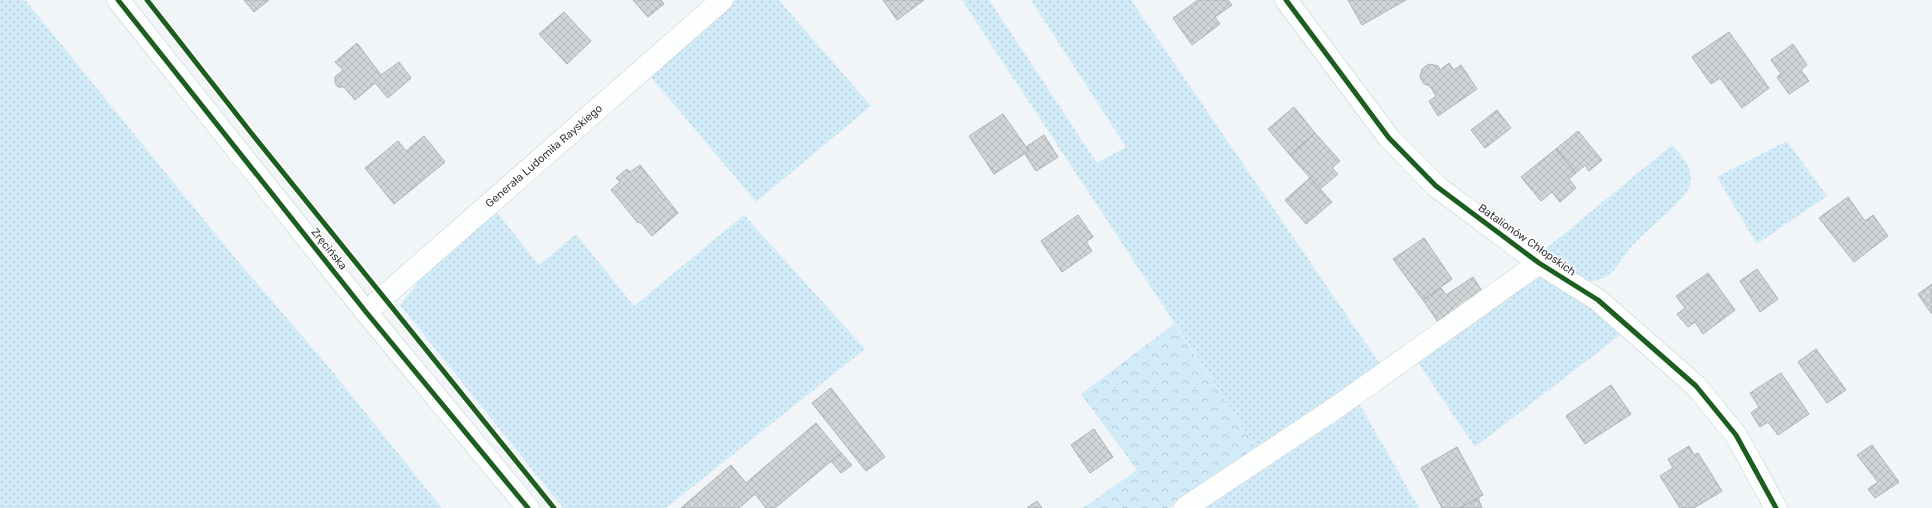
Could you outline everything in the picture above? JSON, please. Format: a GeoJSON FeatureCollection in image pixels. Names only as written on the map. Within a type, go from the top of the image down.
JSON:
{"type":"FeatureCollection","features":[{"type":"Feature","properties":{"kind":"street","name":"Zręcińska"},"geometry":{"type":"LineString","coordinates":[[118,0],[366,312],[528,508]]}},
{"type":"Feature","properties":{"kind":"street","name":"Generała Ludomiła Rayskiego"},"geometry":{"type":"LineString","coordinates":[[366,312],[722,0]]}},
{"type":"Feature","properties":{"kind":"street","name":"Batalionów Chłopskich"},"geometry":{"type":"LineString","coordinates":[[1286,0],[1389,138],[1436,186],[1539,263],[1598,300],[1696,386],[1736,435],[1776,508]]}},
{"type":"Feature","properties":{"kind":"street"},"geometry":{"type":"LineString","coordinates":[[1185,508],[1337,407],[1539,263]]}},
{"type":"Feature","properties":{"kind":"green space"},"geometry":{"type":"Polygon","coordinates":[[[0,0],[25,0],[235,258],[327,365],[442,508],[0,508],[0,0]]]}},
{"type":"Feature","properties":{"kind":"green space"},"geometry":{"type":"Polygon","coordinates":[[[735,0],[779,0],[871,106],[756,202],[650,76],[735,0]]]}},
{"type":"Feature","properties":{"kind":"green space"},"geometry":{"type":"Polygon","coordinates":[[[962,0],[989,0],[1097,163],[1126,147],[1031,0],[1131,0],[1382,367],[1258,450],[962,0]]]}},
{"type":"Feature","properties":{"kind":"green space"},"geometry":{"type":"Polygon","coordinates":[[[1787,141],[1827,196],[1757,244],[1717,177],[1787,141]]]}},
{"type":"Feature","properties":{"kind":"green space"},"geometry":{"type":"Polygon","coordinates":[[[1672,145],[1689,168],[1691,179],[1690,185],[1673,208],[1631,247],[1610,274],[1599,280],[1587,282],[1543,251],[1672,145]]]}},
{"type":"Feature","properties":{"kind":"green space"},"geometry":{"type":"Polygon","coordinates":[[[495,210],[539,265],[576,234],[634,306],[744,215],[865,349],[666,508],[563,508],[400,305],[419,281],[495,210]]]}},
{"type":"Feature","properties":{"kind":"green space"},"geometry":{"type":"Polygon","coordinates":[[[1541,274],[1624,332],[1475,447],[1415,358],[1541,274]]]}},
{"type":"Feature","properties":{"kind":"green space"},"geometry":{"type":"Polygon","coordinates":[[[1174,324],[1258,450],[1169,508],[1083,508],[1137,470],[1081,394],[1174,324]]]}},
{"type":"Feature","properties":{"kind":"green space"},"geometry":{"type":"Polygon","coordinates":[[[1357,400],[1419,508],[1195,508],[1357,400]]]}},
{"type":"Feature","properties":{"kind":"building"},"geometry":{"type":"Polygon","coordinates":[[[244,0],[269,0],[254,12],[244,0]]]}},
{"type":"Feature","properties":{"kind":"building"},"geometry":{"type":"Polygon","coordinates":[[[633,0],[661,0],[664,4],[648,17],[633,0]]]}},
{"type":"Feature","properties":{"kind":"building"},"geometry":{"type":"Polygon","coordinates":[[[883,0],[924,0],[897,20],[883,0]]]}},
{"type":"Feature","properties":{"kind":"building"},"geometry":{"type":"Polygon","coordinates":[[[1198,0],[1228,0],[1232,5],[1215,17],[1220,24],[1192,45],[1173,18],[1198,0]]]}},
{"type":"Feature","properties":{"kind":"building"},"geometry":{"type":"Polygon","coordinates":[[[1348,0],[1406,0],[1362,25],[1348,0]]]}},
{"type":"Feature","properties":{"kind":"building"},"geometry":{"type":"Polygon","coordinates":[[[564,12],[591,41],[567,64],[539,34],[564,12]]]}},
{"type":"Feature","properties":{"kind":"building"},"geometry":{"type":"Polygon","coordinates":[[[1729,32],[1769,88],[1742,108],[1720,78],[1711,84],[1692,57],[1729,32]]]}},
{"type":"Feature","properties":{"kind":"building"},"geometry":{"type":"Polygon","coordinates":[[[357,43],[381,75],[399,62],[411,78],[388,98],[375,83],[355,100],[344,87],[338,87],[335,83],[335,77],[343,70],[335,62],[357,43]]]}},
{"type":"Feature","properties":{"kind":"building"},"geometry":{"type":"Polygon","coordinates":[[[1793,44],[1807,65],[1801,70],[1809,81],[1789,94],[1777,77],[1781,74],[1771,60],[1793,44]]]}},
{"type":"Feature","properties":{"kind":"building"},"geometry":{"type":"Polygon","coordinates":[[[1449,63],[1454,70],[1461,65],[1477,89],[1438,116],[1429,101],[1436,96],[1430,86],[1424,84],[1420,77],[1422,69],[1429,64],[1438,66],[1440,70],[1449,63]]]}},
{"type":"Feature","properties":{"kind":"building"},"geometry":{"type":"Polygon","coordinates":[[[1294,107],[1315,133],[1290,155],[1268,129],[1294,107]]]}},
{"type":"Feature","properties":{"kind":"building"},"geometry":{"type":"Polygon","coordinates":[[[1497,110],[1511,128],[1485,148],[1471,130],[1497,110]]]}},
{"type":"Feature","properties":{"kind":"building"},"geometry":{"type":"Polygon","coordinates":[[[1003,114],[1029,151],[994,174],[969,136],[1003,114]]]}},
{"type":"Feature","properties":{"kind":"building"},"geometry":{"type":"Polygon","coordinates":[[[1578,131],[1602,160],[1589,171],[1585,165],[1576,173],[1556,149],[1578,131]]]}},
{"type":"Feature","properties":{"kind":"building"},"geometry":{"type":"Polygon","coordinates":[[[1315,133],[1340,161],[1332,168],[1338,174],[1320,189],[1290,155],[1315,133]]]}},
{"type":"Feature","properties":{"kind":"building"},"geometry":{"type":"Polygon","coordinates":[[[1044,135],[1058,157],[1036,171],[1025,154],[1029,151],[1026,147],[1044,135]]]}},
{"type":"Feature","properties":{"kind":"building"},"geometry":{"type":"Polygon","coordinates":[[[424,136],[445,162],[394,204],[365,168],[398,141],[406,151],[424,136]]]}},
{"type":"Feature","properties":{"kind":"building"},"geometry":{"type":"Polygon","coordinates":[[[1556,149],[1576,173],[1569,179],[1576,188],[1560,202],[1552,192],[1541,201],[1521,177],[1556,149]]]}},
{"type":"Feature","properties":{"kind":"building"},"geometry":{"type":"Polygon","coordinates":[[[640,165],[678,213],[652,236],[640,222],[638,223],[611,190],[620,182],[616,178],[627,169],[630,172],[640,165]]]}},
{"type":"Feature","properties":{"kind":"building"},"geometry":{"type":"Polygon","coordinates":[[[1310,178],[1332,202],[1306,224],[1285,200],[1310,178]]]}},
{"type":"Feature","properties":{"kind":"building"},"geometry":{"type":"Polygon","coordinates":[[[1848,197],[1865,221],[1873,215],[1888,236],[1854,262],[1819,218],[1848,197]]]}},
{"type":"Feature","properties":{"kind":"building"},"geometry":{"type":"Polygon","coordinates":[[[1078,215],[1093,237],[1086,242],[1092,251],[1062,272],[1041,241],[1078,215]]]}},
{"type":"Feature","properties":{"kind":"building"},"geometry":{"type":"Polygon","coordinates":[[[1424,238],[1452,279],[1423,300],[1393,259],[1424,238]]]}},
{"type":"Feature","properties":{"kind":"building"},"geometry":{"type":"Polygon","coordinates":[[[1757,269],[1778,299],[1760,312],[1740,281],[1757,269]]]}},
{"type":"Feature","properties":{"kind":"building"},"geometry":{"type":"Polygon","coordinates":[[[1708,273],[1735,310],[1703,334],[1695,322],[1688,327],[1677,314],[1685,308],[1676,296],[1708,273]]]}},
{"type":"Feature","properties":{"kind":"building"},"geometry":{"type":"Polygon","coordinates":[[[1473,277],[1482,291],[1438,322],[1423,300],[1441,288],[1446,295],[1473,277]]]}},
{"type":"Feature","properties":{"kind":"building"},"geometry":{"type":"Polygon","coordinates":[[[1932,284],[1932,313],[1931,313],[1918,294],[1932,284]]]}},
{"type":"Feature","properties":{"kind":"building"},"geometry":{"type":"Polygon","coordinates":[[[1816,349],[1846,390],[1827,403],[1798,362],[1816,349]]]}},
{"type":"Feature","properties":{"kind":"building"},"geometry":{"type":"Polygon","coordinates":[[[1781,373],[1809,414],[1778,435],[1768,422],[1760,427],[1751,413],[1759,407],[1750,393],[1781,373]]]}},
{"type":"Feature","properties":{"kind":"building"},"geometry":{"type":"Polygon","coordinates":[[[1611,385],[1631,414],[1585,444],[1566,416],[1611,385]]]}},
{"type":"Feature","properties":{"kind":"building"},"geometry":{"type":"Polygon","coordinates":[[[831,388],[885,457],[866,471],[812,403],[831,388]]]}},
{"type":"Feature","properties":{"kind":"building"},"geometry":{"type":"Polygon","coordinates":[[[816,423],[841,453],[775,508],[766,508],[755,494],[739,508],[681,508],[731,465],[746,483],[816,423]]]}},
{"type":"Feature","properties":{"kind":"building"},"geometry":{"type":"Polygon","coordinates":[[[1094,429],[1113,457],[1090,473],[1071,445],[1094,429]]]}},
{"type":"Feature","properties":{"kind":"building"},"geometry":{"type":"Polygon","coordinates":[[[1872,445],[1899,482],[1875,498],[1868,489],[1878,482],[1857,455],[1872,445]]]}},
{"type":"Feature","properties":{"kind":"building"},"geometry":{"type":"Polygon","coordinates":[[[1689,446],[1694,455],[1698,453],[1722,491],[1694,508],[1680,508],[1660,476],[1673,468],[1668,459],[1689,446]]]}},
{"type":"Feature","properties":{"kind":"building"},"geometry":{"type":"Polygon","coordinates":[[[1457,447],[1483,495],[1461,508],[1442,508],[1421,468],[1457,447]]]}},
{"type":"Feature","properties":{"kind":"building"},"geometry":{"type":"Polygon","coordinates":[[[841,453],[852,465],[841,473],[831,461],[841,453]]]}},
{"type":"Feature","properties":{"kind":"building"},"geometry":{"type":"Polygon","coordinates":[[[1478,498],[1482,508],[1461,508],[1478,498]]]}},
{"type":"Feature","properties":{"kind":"building"},"geometry":{"type":"Polygon","coordinates":[[[1037,501],[1042,508],[1027,508],[1037,501]]]}},
{"type":"Feature","properties":{"kind":"cycle path"},"geometry":{"type":"LineString","coordinates":[[118,0],[366,312],[528,508]]}},
{"type":"Feature","properties":{"kind":"cycle path"},"geometry":{"type":"LineString","coordinates":[[147,0],[252,134],[554,508]]}},
{"type":"Feature","properties":{"kind":"cycle path"},"geometry":{"type":"LineString","coordinates":[[1286,0],[1389,138],[1436,186],[1539,263],[1598,300],[1696,386],[1736,435],[1776,508]]}}]}
